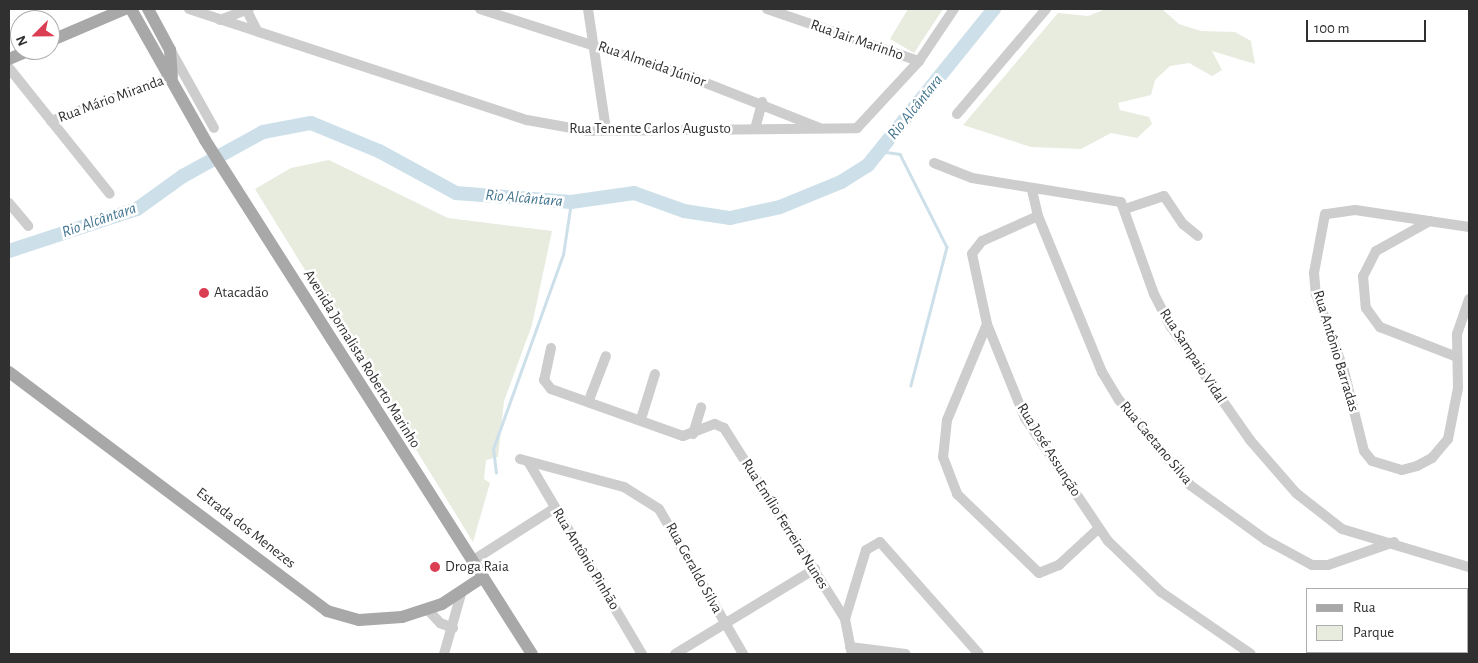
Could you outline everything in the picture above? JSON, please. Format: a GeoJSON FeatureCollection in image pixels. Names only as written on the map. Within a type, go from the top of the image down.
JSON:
{"type":"FeatureCollection","features":[{"type":"Feature","properties":{"kind":"main road"},"geometry":{"type":"LineString","coordinates":[[60,37],[125,9]]}},
{"type":"Feature","properties":{"kind":"main road","name":"Avenida Jornalista Roberto Marinho"},"geometry":{"type":"LineString","coordinates":[[131,9],[235,187],[532,654]]}},
{"type":"Feature","properties":{"kind":"main road","name":"Avenida Jornalista Roberto Marinho"},"geometry":{"type":"LineString","coordinates":[[148,9],[170,50],[172,77]]}},
{"type":"Feature","properties":{"kind":"main road","name":"Estrada dos Menezes"},"geometry":{"type":"LineString","coordinates":[[9,372],[327,611],[378,621],[428,610],[461,594],[483,577]]}},
{"type":"Feature","properties":{"kind":"street","name":"Rua Tenente Carlos Augusto"},"geometry":{"type":"LineString","coordinates":[[188,9],[527,120],[564,130],[821,128],[862,125],[919,61],[954,9]]}},
{"type":"Feature","properties":{"kind":"street"},"geometry":{"type":"LineString","coordinates":[[220,20],[247,9],[257,31]]}},
{"type":"Feature","properties":{"kind":"street","name":"Rua Almeida Júnior"},"geometry":{"type":"LineString","coordinates":[[480,9],[593,44],[762,102],[821,128]]}},
{"type":"Feature","properties":{"kind":"street"},"geometry":{"type":"LineString","coordinates":[[588,9],[606,130]]}},
{"type":"Feature","properties":{"kind":"street","name":"Rua Jair Marinho"},"geometry":{"type":"LineString","coordinates":[[767,9],[919,61]]}},
{"type":"Feature","properties":{"kind":"street"},"geometry":{"type":"LineString","coordinates":[[957,114],[1046,9]]}},
{"type":"Feature","properties":{"kind":"street","name":"Avenida Jornalista Roberto Marinho"},"geometry":{"type":"LineString","coordinates":[[170,50],[214,128]]}},
{"type":"Feature","properties":{"kind":"street"},"geometry":{"type":"LineString","coordinates":[[9,68],[110,194]]}},
{"type":"Feature","properties":{"kind":"street","name":"Rua Mário Miranda"},"geometry":{"type":"LineString","coordinates":[[51,121],[172,77]]}},
{"type":"Feature","properties":{"kind":"street"},"geometry":{"type":"LineString","coordinates":[[755,129],[762,102]]}},
{"type":"Feature","properties":{"kind":"street"},"geometry":{"type":"LineString","coordinates":[[934,163],[972,178],[1032,190],[1108,199],[1125,209],[1164,196],[1183,224],[1198,236]]}},
{"type":"Feature","properties":{"kind":"street","name":"Rua Caetano Silva"},"geometry":{"type":"LineString","coordinates":[[1032,190],[1038,216],[1102,372],[1119,400],[1190,485],[1266,540],[1312,564],[1328,565],[1394,542]]}},
{"type":"Feature","properties":{"kind":"street"},"geometry":{"type":"LineString","coordinates":[[9,203],[28,226]]}},
{"type":"Feature","properties":{"kind":"street","name":"Rua Sampaio Vidal"},"geometry":{"type":"LineString","coordinates":[[1125,209],[1154,294],[1171,327],[1250,440],[1320,513],[1342,529],[1394,542],[1469,568]]}},
{"type":"Feature","properties":{"kind":"street","name":"Rua Antônio Barradas"},"geometry":{"type":"LineString","coordinates":[[1469,227],[1339,209],[1325,214],[1321,223],[1316,294],[1344,371],[1364,451],[1372,462],[1402,470],[1417,466],[1432,458],[1448,439],[1456,408],[1457,334],[1469,299]]}},
{"type":"Feature","properties":{"kind":"street","name":"Rua José Assunção"},"geometry":{"type":"LineString","coordinates":[[1038,216],[974,248],[974,277],[988,324],[1025,418],[1098,528],[1161,592],[1251,654]]}},
{"type":"Feature","properties":{"kind":"street"},"geometry":{"type":"LineString","coordinates":[[1430,221],[1376,252],[1363,276],[1366,308],[1380,328],[1457,357]]}},
{"type":"Feature","properties":{"kind":"street"},"geometry":{"type":"LineString","coordinates":[[988,324],[946,420],[943,457],[957,494],[1039,574],[1059,565],[1098,528]]}},
{"type":"Feature","properties":{"kind":"street"},"geometry":{"type":"LineString","coordinates":[[551,348],[545,384],[683,436],[693,434],[701,407]]}},
{"type":"Feature","properties":{"kind":"street"},"geometry":{"type":"LineString","coordinates":[[589,400],[606,356]]}},
{"type":"Feature","properties":{"kind":"street"},"geometry":{"type":"LineString","coordinates":[[641,419],[655,374]]}},
{"type":"Feature","properties":{"kind":"street","name":"Rua Emílio Ferreira Nunes"},"geometry":{"type":"LineString","coordinates":[[693,434],[716,424],[724,428],[816,569],[845,619],[851,651]]}},
{"type":"Feature","properties":{"kind":"street","name":"Rua Antônio Pinhão"},"geometry":{"type":"LineString","coordinates":[[524,461],[555,508],[642,654]]}},
{"type":"Feature","properties":{"kind":"street","name":"Rua Geraldo Silva"},"geometry":{"type":"LineString","coordinates":[[524,461],[624,487],[659,509],[743,654]]}},
{"type":"Feature","properties":{"kind":"street"},"geometry":{"type":"LineString","coordinates":[[472,561],[555,508]]}},
{"type":"Feature","properties":{"kind":"street"},"geometry":{"type":"LineString","coordinates":[[845,619],[866,550],[880,542],[979,654]]}},
{"type":"Feature","properties":{"kind":"street"},"geometry":{"type":"LineString","coordinates":[[675,654],[816,569]]}},
{"type":"Feature","properties":{"kind":"street"},"geometry":{"type":"LineString","coordinates":[[444,654],[461,594]]}},
{"type":"Feature","properties":{"kind":"street"},"geometry":{"type":"LineString","coordinates":[[428,610],[440,624],[452,628]]}},
{"type":"Feature","properties":{"kind":"street"},"geometry":{"type":"LineString","coordinates":[[851,651],[906,654]]}},
{"type":"Feature","properties":{"kind":"green space"},"geometry":{"type":"Polygon","coordinates":[[[908,9],[943,9],[914,53],[890,39],[908,9]]]}},
{"type":"Feature","properties":{"kind":"green space"},"geometry":{"type":"Polygon","coordinates":[[[1106,9],[1162,9],[1179,24],[1201,31],[1235,32],[1251,41],[1255,64],[1212,51],[1222,70],[1212,76],[1189,63],[1170,66],[1155,80],[1151,95],[1118,103],[1120,110],[1149,117],[1152,124],[1137,138],[1111,133],[1081,149],[1031,147],[963,125],[1058,13],[1088,16],[1106,9]]]}},
{"type":"Feature","properties":{"kind":"green space"},"geometry":{"type":"Polygon","coordinates":[[[329,160],[448,218],[552,231],[532,325],[504,401],[498,457],[486,460],[484,479],[490,483],[473,542],[255,189],[291,168],[329,160]]]}},
{"type":"Feature","properties":{"kind":"waterway","name":"Rio Alcântara"},"geometry":{"type":"LineString","coordinates":[[9,251],[137,209],[183,176],[263,132],[311,123],[379,151],[456,193],[571,202],[634,193],[684,211],[730,218],[780,207],[841,182],[868,165],[994,9]]}},
{"type":"Feature","properties":{"kind":"waterway"},"geometry":{"type":"LineString","coordinates":[[879,151],[900,154],[947,247],[911,385]]}},
{"type":"Feature","properties":{"kind":"waterway"},"geometry":{"type":"LineString","coordinates":[[496,473],[493,449],[563,255],[571,202]]}},
{"type":"Feature","properties":{"kind":"place","name":"Atacadão"},"geometry":{"type":"Point","coordinates":[204,293]}},
{"type":"Feature","properties":{"kind":"place","name":"Droga Raia"},"geometry":{"type":"Point","coordinates":[435,567]}}]}
